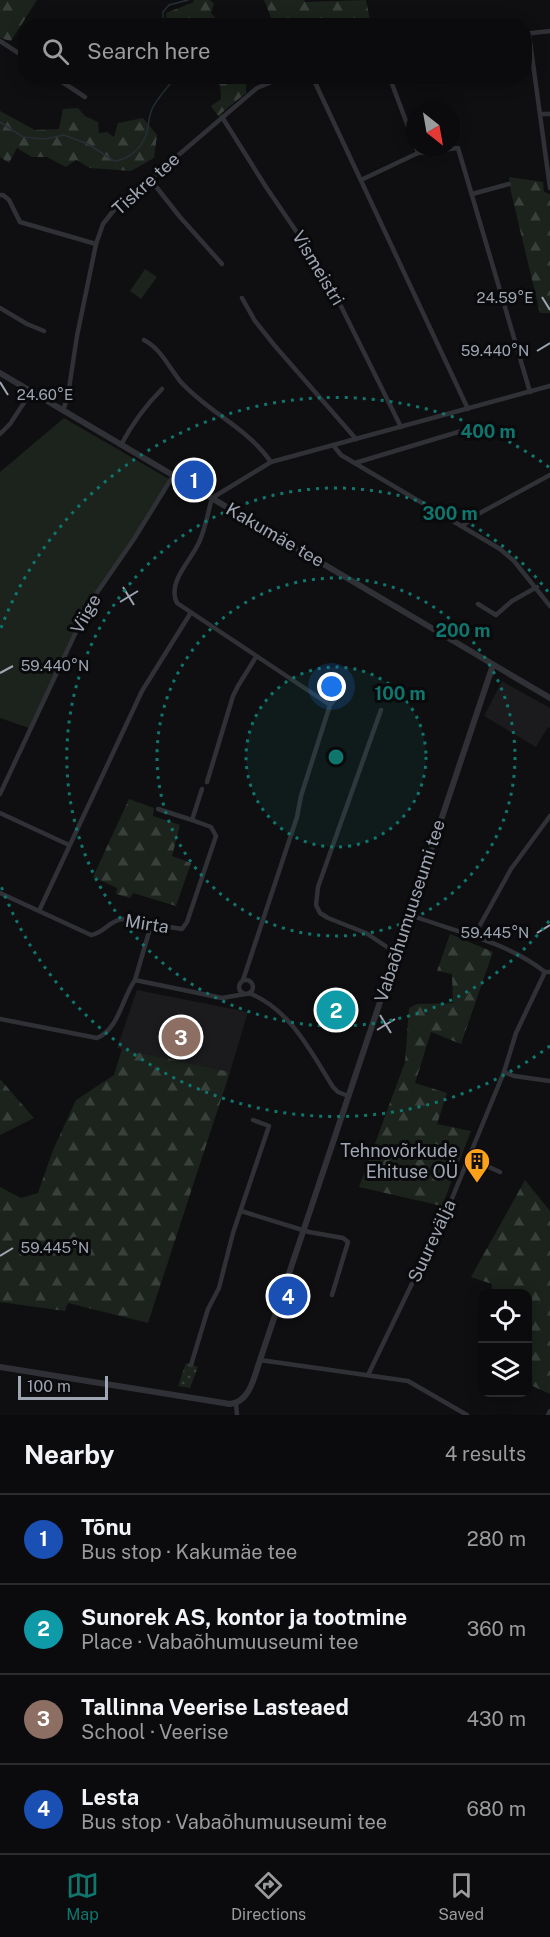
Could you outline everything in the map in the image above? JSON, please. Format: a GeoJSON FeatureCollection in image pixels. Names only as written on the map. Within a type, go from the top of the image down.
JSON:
{"type":"FeatureCollection","features":[{"type":"Feature","properties":{"kind":"street"},"geometry":{"type":"LineString","coordinates":[[532,33],[550,31]]}},
{"type":"Feature","properties":{"kind":"street"},"geometry":{"type":"LineString","coordinates":[[0,41],[18,53]]}},
{"type":"Feature","properties":{"kind":"street"},"geometry":{"type":"LineString","coordinates":[[532,65],[550,187]]}},
{"type":"Feature","properties":{"kind":"street"},"geometry":{"type":"LineString","coordinates":[[65,84],[85,97]]}},
{"type":"Feature","properties":{"kind":"street","name":"Tiskre tee"},"geometry":{"type":"LineString","coordinates":[[63,411],[68,395],[77,336],[96,244],[103,224],[114,210],[222,117],[257,88],[267,84]]}},
{"type":"Feature","properties":{"kind":"street"},"geometry":{"type":"LineString","coordinates":[[316,84],[468,409]]}},
{"type":"Feature","properties":{"kind":"street"},"geometry":{"type":"LineString","coordinates":[[392,84],[406,122]]}},
{"type":"Feature","properties":{"kind":"street"},"geometry":{"type":"LineString","coordinates":[[540,114],[550,114]]}},
{"type":"Feature","properties":{"kind":"street","name":"Vismeistri"},"geometry":{"type":"LineString","coordinates":[[222,117],[266,188],[324,272],[401,427]]}},
{"type":"Feature","properties":{"kind":"street"},"geometry":{"type":"LineString","coordinates":[[460,155],[530,392]]}},
{"type":"Feature","properties":{"kind":"street"},"geometry":{"type":"LineString","coordinates":[[362,180],[412,156]]}},
{"type":"Feature","properties":{"kind":"street"},"geometry":{"type":"LineString","coordinates":[[150,179],[222,264]]}},
{"type":"Feature","properties":{"kind":"street"},"geometry":{"type":"LineString","coordinates":[[472,195],[509,184]]}},
{"type":"Feature","properties":{"kind":"street"},"geometry":{"type":"LineString","coordinates":[[0,195],[9,200],[20,222],[96,244]]}},
{"type":"Feature","properties":{"kind":"street"},"geometry":{"type":"LineString","coordinates":[[242,298],[255,321],[275,346],[356,439]]}},
{"type":"Feature","properties":{"kind":"street"},"geometry":{"type":"LineString","coordinates":[[0,308],[44,331]]}},
{"type":"Feature","properties":{"kind":"street"},"geometry":{"type":"LineString","coordinates":[[144,339],[160,352],[181,382],[265,452],[271,462]]}},
{"type":"Feature","properties":{"kind":"street","name":"Kakumäe tee"},"geometry":{"type":"LineString","coordinates":[[0,373],[550,698]]}},
{"type":"Feature","properties":{"kind":"street"},"geometry":{"type":"LineString","coordinates":[[330,705],[190,614],[177,603],[173,596],[175,585],[200,540],[212,498],[271,462],[550,386]]}},
{"type":"Feature","properties":{"kind":"street"},"geometry":{"type":"LineString","coordinates":[[121,445],[132,424],[162,389]]}},
{"type":"Feature","properties":{"kind":"street"},"geometry":{"type":"LineString","coordinates":[[0,434],[10,424],[31,392]]}},
{"type":"Feature","properties":{"kind":"street"},"geometry":{"type":"LineString","coordinates":[[355,463],[478,426]]}},
{"type":"Feature","properties":{"kind":"street"},"geometry":{"type":"LineString","coordinates":[[333,446],[341,455],[500,549],[537,587],[550,606]]}},
{"type":"Feature","properties":{"kind":"street"},"geometry":{"type":"LineString","coordinates":[[462,526],[480,513],[550,475]]}},
{"type":"Feature","properties":{"kind":"street","name":"Viige"},"geometry":{"type":"LineString","coordinates":[[0,795],[82,619],[173,476]]}},
{"type":"Feature","properties":{"kind":"street"},"geometry":{"type":"LineString","coordinates":[[478,604],[496,615],[512,601],[537,587]]}},
{"type":"Feature","properties":{"kind":"street"},"geometry":{"type":"LineString","coordinates":[[39,911],[142,690],[190,614]]}},
{"type":"Feature","properties":{"kind":"street"},"geometry":{"type":"LineString","coordinates":[[207,782],[233,696],[256,657]]}},
{"type":"Feature","properties":{"kind":"street","name":"Vabaõhumuuseumi tee"},"geometry":{"type":"LineString","coordinates":[[236,1403],[247,1394],[260,1360],[493,665]]}},
{"type":"Feature","properties":{"kind":"street"},"geometry":{"type":"LineString","coordinates":[[233,997],[248,971],[330,705],[340,693]]}},
{"type":"Feature","properties":{"kind":"street"},"geometry":{"type":"LineString","coordinates":[[381,710],[318,887],[316,905],[320,913],[328,918],[366,933],[396,953]]}},
{"type":"Feature","properties":{"kind":"street"},"geometry":{"type":"LineString","coordinates":[[158,809],[192,820],[202,789]]}},
{"type":"Feature","properties":{"kind":"street"},"geometry":{"type":"LineString","coordinates":[[0,813],[69,845]]}},
{"type":"Feature","properties":{"kind":"street"},"geometry":{"type":"LineString","coordinates":[[474,936],[511,869],[550,816]]}},
{"type":"Feature","properties":{"kind":"street","name":"Mirta"},"geometry":{"type":"LineString","coordinates":[[0,893],[91,935],[101,932],[115,920],[122,919],[182,929],[187,922],[216,836],[211,827],[192,820]]}},
{"type":"Feature","properties":{"kind":"street"},"geometry":{"type":"LineString","coordinates":[[408,914],[474,936],[532,962],[547,972]]}},
{"type":"Feature","properties":{"kind":"street"},"geometry":{"type":"LineString","coordinates":[[0,1019],[97,1038],[105,1035],[114,1023],[135,980],[151,925]]}},
{"type":"Feature","properties":{"kind":"street"},"geometry":{"type":"LineString","coordinates":[[248,971],[258,997]]}},
{"type":"Feature","properties":{"kind":"street","name":"Suurevälja"},"geometry":{"type":"LineString","coordinates":[[368,1375],[446,1213],[504,1072],[519,1025],[547,972]]}},
{"type":"Feature","properties":{"kind":"street"},"geometry":{"type":"LineString","coordinates":[[135,980],[222,998],[247,994],[254,986]]}},
{"type":"Feature","properties":{"kind":"street"},"geometry":{"type":"LineString","coordinates":[[243,980],[250,980]]}},
{"type":"Feature","properties":{"kind":"street"},"geometry":{"type":"LineString","coordinates":[[239,987],[247,994],[258,997],[291,1024],[333,1087],[348,1096]]}},
{"type":"Feature","properties":{"kind":"street"},"geometry":{"type":"LineString","coordinates":[[504,1072],[514,1076],[550,1081]]}},
{"type":"Feature","properties":{"kind":"street"},"geometry":{"type":"LineString","coordinates":[[191,1365],[208,1309],[222,1279],[230,1243],[269,1126],[253,1120]]}},
{"type":"Feature","properties":{"kind":"street"},"geometry":{"type":"LineString","coordinates":[[469,1158],[500,1172]]}},
{"type":"Feature","properties":{"kind":"street"},"geometry":{"type":"LineString","coordinates":[[241,1211],[303,1230],[343,1238],[348,1242],[332,1295]]}},
{"type":"Feature","properties":{"kind":"street"},"geometry":{"type":"LineString","coordinates":[[260,1360],[414,1383],[467,1415]]}},
{"type":"Feature","properties":{"kind":"street"},"geometry":{"type":"LineString","coordinates":[[0,1366],[230,1404],[236,1403],[237,1415]]}},
{"type":"Feature","properties":{"kind":"shaded area"},"geometry":{"type":"Polygon","coordinates":[[[502,681],[550,708],[550,728],[548,727],[536,747],[484,716],[502,681]]]}},
{"type":"Feature","properties":{"kind":"shaded area"},"geometry":{"type":"Polygon","coordinates":[[[137,990],[248,1012],[230,1072],[117,1048],[137,990]]]}},
{"type":"Feature","properties":{"kind":"green space"},"geometry":{"type":"Polygon","coordinates":[[[0,0],[37,0],[26,18],[18,18],[18,30],[11,41],[0,38],[0,0]]]}},
{"type":"Feature","properties":{"kind":"green space"},"geometry":{"type":"Polygon","coordinates":[[[193,0],[210,0],[214,4],[211,13],[216,18],[166,18],[166,13],[194,2],[193,0]]]}},
{"type":"Feature","properties":{"kind":"green space"},"geometry":{"type":"Polygon","coordinates":[[[264,0],[304,0],[305,2],[366,0],[370,18],[271,18],[264,0]]]}},
{"type":"Feature","properties":{"kind":"green space"},"geometry":{"type":"Polygon","coordinates":[[[246,84],[246,93],[218,116],[211,106],[221,99],[220,85],[246,84]]]}},
{"type":"Feature","properties":{"kind":"green space"},"geometry":{"type":"Polygon","coordinates":[[[78,108],[85,116],[98,122],[99,133],[107,132],[114,137],[118,123],[143,118],[157,135],[154,158],[131,171],[90,168],[76,160],[66,167],[47,157],[32,157],[17,148],[9,163],[0,157],[0,111],[35,130],[59,129],[63,109],[78,108]]]}},
{"type":"Feature","properties":{"kind":"green space"},"geometry":{"type":"Polygon","coordinates":[[[509,177],[543,182],[544,192],[550,194],[550,313],[540,313],[509,177]]]}},
{"type":"Feature","properties":{"kind":"green space"},"geometry":{"type":"Polygon","coordinates":[[[145,269],[157,277],[141,299],[130,291],[145,269]]]}},
{"type":"Feature","properties":{"kind":"green space"},"geometry":{"type":"Polygon","coordinates":[[[64,418],[169,479],[139,529],[91,598],[29,728],[0,718],[0,472],[64,418]]]}},
{"type":"Feature","properties":{"kind":"green space"},"geometry":{"type":"Polygon","coordinates":[[[129,799],[154,808],[153,816],[180,825],[172,856],[191,863],[176,906],[133,893],[130,898],[116,894],[117,888],[93,877],[129,799]]]}},
{"type":"Feature","properties":{"kind":"green space"},"geometry":{"type":"Polygon","coordinates":[[[450,934],[493,952],[461,1044],[431,1032],[415,1083],[447,1093],[437,1124],[471,1131],[442,1206],[359,1187],[405,1062],[409,1008],[417,1004],[453,1003],[452,974],[437,971],[450,934]]]}},
{"type":"Feature","properties":{"kind":"green space"},"geometry":{"type":"Polygon","coordinates":[[[122,1049],[230,1072],[148,1323],[68,1303],[65,1311],[0,1302],[0,1187],[21,1198],[38,1193],[53,1150],[76,1100],[114,1075],[122,1049]]]}},
{"type":"Feature","properties":{"kind":"green space"},"geometry":{"type":"Polygon","coordinates":[[[0,1079],[34,1118],[0,1135],[0,1079]]]}},
{"type":"Feature","properties":{"kind":"green space"},"geometry":{"type":"Polygon","coordinates":[[[525,1180],[550,1211],[550,1394],[532,1386],[532,1289],[491,1289],[492,1284],[471,1277],[525,1180]]]}},
{"type":"Feature","properties":{"kind":"green space"},"geometry":{"type":"Polygon","coordinates":[[[186,1363],[198,1367],[190,1388],[178,1386],[186,1363]]]}},
{"type":"Feature","properties":{"kind":"waterway"},"geometry":{"type":"LineString","coordinates":[[163,18],[163,12],[169,5],[188,0]]}},
{"type":"Feature","properties":{"kind":"waterway"},"geometry":{"type":"LineString","coordinates":[[0,122],[23,137],[45,139],[64,135],[88,144],[114,161],[119,160],[129,156],[141,145],[153,107],[170,84]]}},
{"type":"Feature","properties":{"kind":"place","name":"Tõnu"},"geometry":{"type":"Point","coordinates":[194,480]}},
{"type":"Feature","properties":{"kind":"place","name":"Sunorek AS, kontor ja tootmine"},"geometry":{"type":"Point","coordinates":[336,1010]}},
{"type":"Feature","properties":{"kind":"place","name":"Tallinna Veerise Lasteaed"},"geometry":{"type":"Point","coordinates":[181,1037]}},
{"type":"Feature","properties":{"kind":"place","name":"Tehnovõrkude Ehituse OÜ"},"geometry":{"type":"Point","coordinates":[477,1184]}},
{"type":"Feature","properties":{"kind":"place","name":"Lesta"},"geometry":{"type":"Point","coordinates":[288,1296]}}]}
